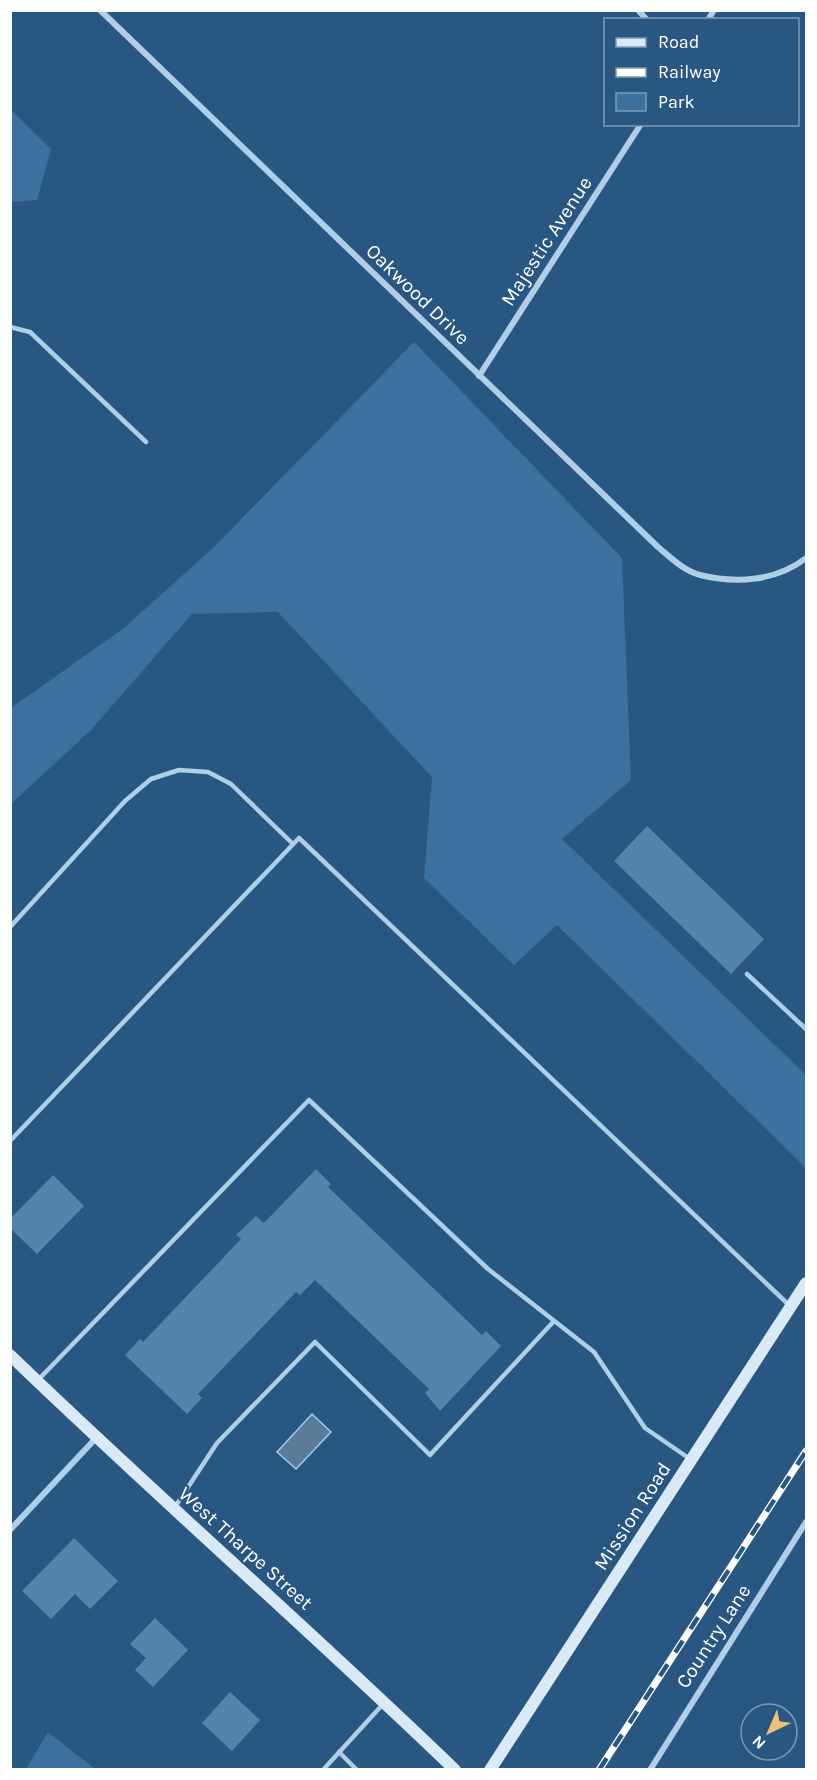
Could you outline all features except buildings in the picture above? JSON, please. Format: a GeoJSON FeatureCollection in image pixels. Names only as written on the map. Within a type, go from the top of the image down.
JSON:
{"type":"FeatureCollection","features":[{"type":"Feature","properties":{"kind":"main road","name":"Mission Road"},"geometry":{"type":"LineString","coordinates":[[490,1770],[807,1283]]}},
{"type":"Feature","properties":{"kind":"main road","name":"West Tharpe Street"},"geometry":{"type":"LineString","coordinates":[[10,1355],[96,1438],[385,1702],[455,1770]]}},
{"type":"Feature","properties":{"kind":"street","name":"Oakwood Drive"},"geometry":{"type":"LineString","coordinates":[[100,10],[479,376],[658,547],[683,567],[699,575],[767,578],[787,572],[807,558]]}},
{"type":"Feature","properties":{"kind":"street","name":"Majestic Avenue"},"geometry":{"type":"LineString","coordinates":[[479,376],[640,126]]}},
{"type":"Feature","properties":{"kind":"street"},"geometry":{"type":"LineString","coordinates":[[10,1530],[96,1438]]}},
{"type":"Feature","properties":{"kind":"street","name":"Country Lane"},"geometry":{"type":"LineString","coordinates":[[650,1770],[807,1522]]}},
{"type":"Feature","properties":{"kind":"lane"},"geometry":{"type":"LineString","coordinates":[[10,327],[30,332],[146,442]]}},
{"type":"Feature","properties":{"kind":"lane"},"geometry":{"type":"LineString","coordinates":[[11,926],[125,801],[151,779],[179,770],[207,772],[231,784],[293,844]]}},
{"type":"Feature","properties":{"kind":"lane"},"geometry":{"type":"LineString","coordinates":[[10,1141],[299,838],[791,1307]]}},
{"type":"Feature","properties":{"kind":"lane"},"geometry":{"type":"LineString","coordinates":[[747,974],[807,1029]]}},
{"type":"Feature","properties":{"kind":"lane"},"geometry":{"type":"LineString","coordinates":[[37,1381],[309,1100],[488,1269],[594,1352],[645,1428],[692,1460]]}},
{"type":"Feature","properties":{"kind":"lane"},"geometry":{"type":"LineString","coordinates":[[174,1509],[217,1443],[315,1342],[430,1455],[554,1321]]}},
{"type":"Feature","properties":{"kind":"lane"},"geometry":{"type":"LineString","coordinates":[[323,1770],[385,1702]]}},
{"type":"Feature","properties":{"kind":"lane"},"geometry":{"type":"LineString","coordinates":[[339,1752],[357,1770]]}},
{"type":"Feature","properties":{"kind":"green space"},"geometry":{"type":"Polygon","coordinates":[[[11,110],[51,149],[37,200],[11,202],[11,110]]]}},
{"type":"Feature","properties":{"kind":"green space"},"geometry":{"type":"Polygon","coordinates":[[[414,342],[622,558],[631,780],[562,839],[806,1075],[806,1168],[557,925],[514,965],[424,878],[432,777],[278,612],[192,614],[91,730],[11,804],[11,708],[124,628],[214,547],[414,342]]]}},
{"type":"Feature","properties":{"kind":"green space"},"geometry":{"type":"Polygon","coordinates":[[[48,1732],[95,1769],[26,1769],[48,1732]]]}},
{"type":"Feature","properties":{"kind":"shaded area"},"geometry":{"type":"Polygon","coordinates":[[[312,1414],[331,1432],[296,1469],[277,1452],[312,1414]]]}},
{"type":"Feature","properties":{"kind":"railway"},"geometry":{"type":"LineString","coordinates":[[599,1770],[806,1451]]}}]}
